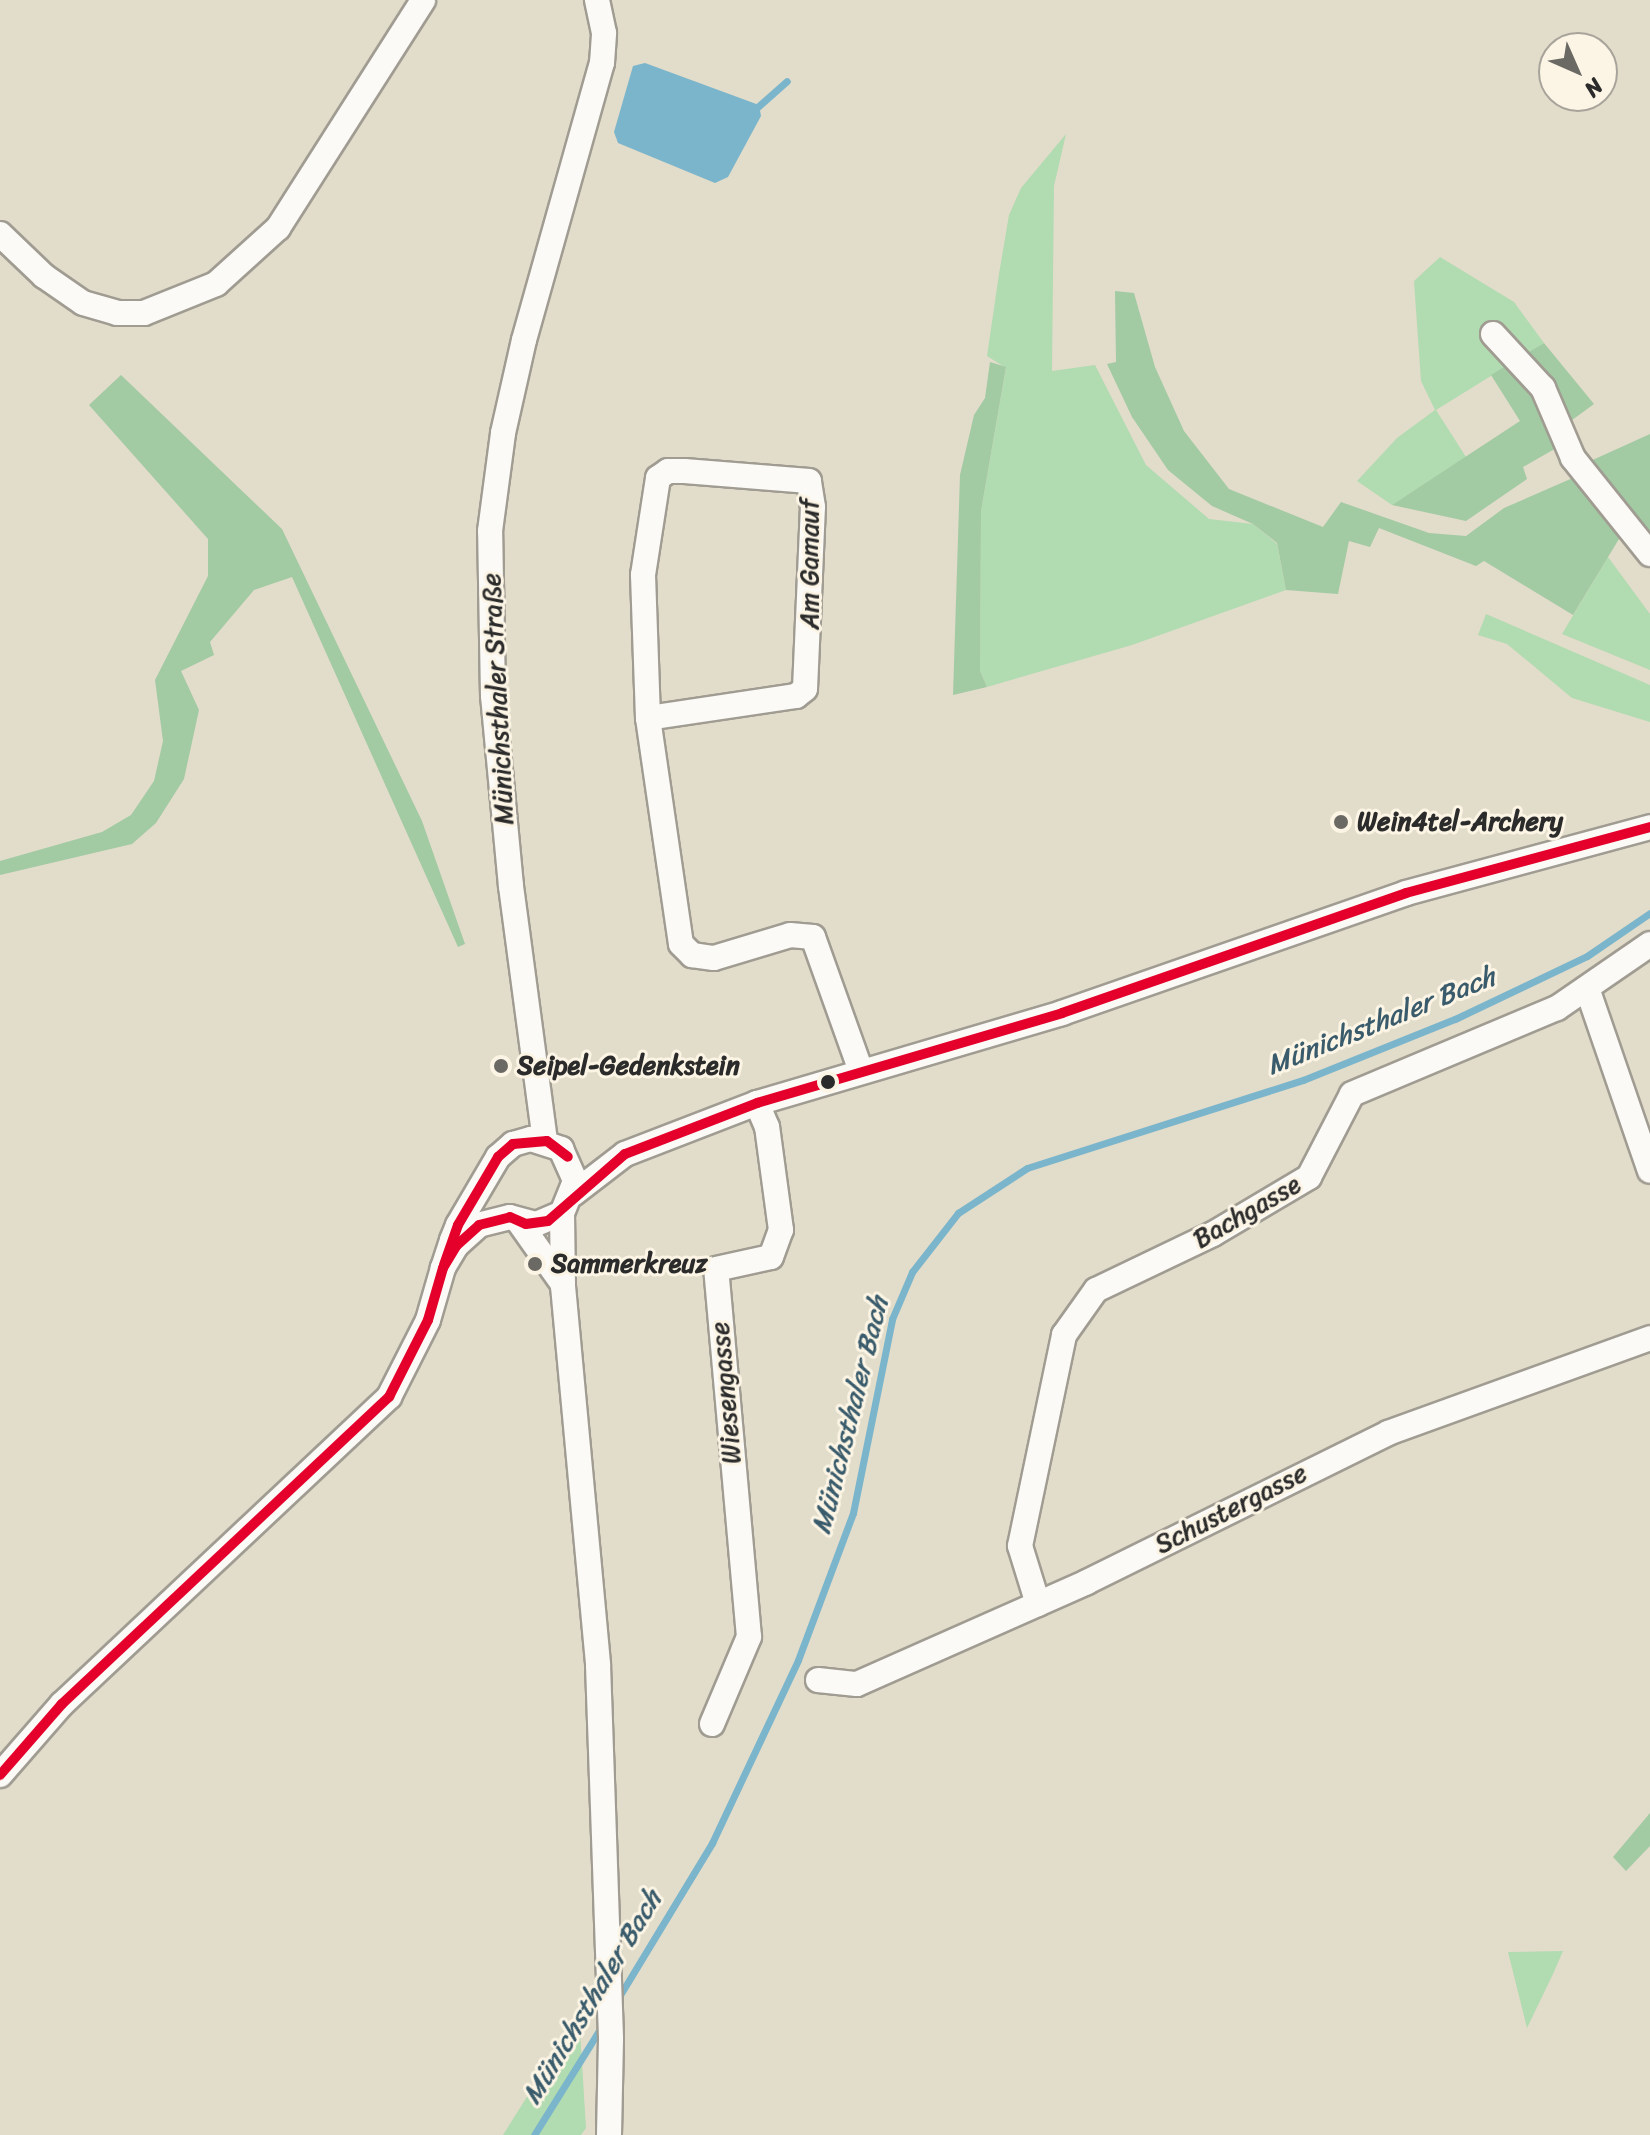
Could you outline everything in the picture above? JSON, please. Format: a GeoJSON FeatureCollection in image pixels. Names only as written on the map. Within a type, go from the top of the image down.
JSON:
{"type":"FeatureCollection","features":[{"type":"Feature","properties":{"kind":"street"},"geometry":{"type":"LineString","coordinates":[[0,234],[44,276],[83,303],[117,313],[144,313],[216,284],[278,228],[423,0]]}},
{"type":"Feature","properties":{"kind":"street","name":"Münichsthaler Straße"},"geometry":{"type":"LineString","coordinates":[[545,1141],[534,1074],[493,696],[490,531],[503,433],[524,340],[602,63],[604,33],[597,0]]}},
{"type":"Feature","properties":{"kind":"street"},"geometry":{"type":"LineString","coordinates":[[1493,334],[1543,388],[1573,458],[1650,554]]}},
{"type":"Feature","properties":{"kind":"street","name":"Am Gamauf"},"geometry":{"type":"LineString","coordinates":[[648,718],[796,696],[805,689],[813,507],[809,481],[684,471],[668,471],[658,478],[643,575],[648,718],[681,944],[692,955],[714,958],[790,935],[813,937],[861,1071]]}},
{"type":"Feature","properties":{"kind":"street"},"geometry":{"type":"LineString","coordinates":[[563,1286],[514,1219],[494,1198],[498,1159],[522,1141],[545,1141],[568,1157],[625,1154],[757,1103],[1062,1013],[1433,885],[1650,827]]}},
{"type":"Feature","properties":{"kind":"street","name":"Bachgasse"},"geometry":{"type":"LineString","coordinates":[[1038,1604],[1020,1546],[1064,1335],[1096,1290],[1213,1234],[1309,1177],[1352,1094],[1459,1053],[1588,991],[1650,944]]}},
{"type":"Feature","properties":{"kind":"street"},"geometry":{"type":"LineString","coordinates":[[1588,991],[1650,1171]]}},
{"type":"Feature","properties":{"kind":"street","name":"Münichsthaler Straße"},"geometry":{"type":"LineString","coordinates":[[443,1268],[458,1225],[523,1115],[534,1074]]}},
{"type":"Feature","properties":{"kind":"street","name":"Wiesengasse"},"geometry":{"type":"LineString","coordinates":[[712,1724],[749,1637],[716,1269],[771,1257],[781,1230],[767,1127],[757,1103]]}},
{"type":"Feature","properties":{"kind":"street"},"geometry":{"type":"LineString","coordinates":[[0,1775],[62,1704],[389,1397],[428,1320],[443,1268],[466,1234],[494,1219],[536,1224],[568,1203],[625,1154]]}},
{"type":"Feature","properties":{"kind":"street"},"geometry":{"type":"LineString","coordinates":[[568,1157],[575,1181],[568,1203],[563,1286],[598,1665],[611,2039],[609,2135]]}},
{"type":"Feature","properties":{"kind":"street","name":"Schustergasse"},"geometry":{"type":"LineString","coordinates":[[818,1680],[857,1684],[1038,1604],[1388,1433],[1650,1338]]}},
{"type":"Feature","properties":{"kind":"green space"},"geometry":{"type":"Polygon","coordinates":[[[1066,134],[1054,186],[1052,371],[1095,365],[1146,465],[1209,519],[1253,524],[1277,544],[1286,590],[1132,645],[987,687],[980,671],[981,511],[1006,368],[987,356],[1009,215],[1021,188],[1066,134]]]}},
{"type":"Feature","properties":{"kind":"green space"},"geometry":{"type":"Polygon","coordinates":[[[1440,257],[1514,302],[1544,343],[1436,410],[1466,457],[1392,505],[1357,481],[1397,438],[1435,410],[1421,381],[1414,281],[1440,257]]]}},
{"type":"Feature","properties":{"kind":"green space"},"geometry":{"type":"Polygon","coordinates":[[[1115,291],[1134,293],[1155,367],[1184,431],[1229,489],[1323,527],[1341,502],[1429,533],[1466,536],[1504,508],[1575,477],[1625,529],[1573,615],[1484,561],[1476,566],[1379,528],[1370,547],[1349,541],[1338,594],[1286,590],[1277,543],[1253,524],[1212,506],[1168,470],[1132,417],[1107,364],[1116,362],[1115,291]]]}},
{"type":"Feature","properties":{"kind":"green space"},"geometry":{"type":"Polygon","coordinates":[[[1544,343],[1594,404],[1557,431],[1558,447],[1523,467],[1527,479],[1466,521],[1392,505],[1520,421],[1491,375],[1544,343]]]}},
{"type":"Feature","properties":{"kind":"green space"},"geometry":{"type":"Polygon","coordinates":[[[990,362],[1006,367],[981,511],[980,671],[987,687],[953,695],[960,475],[974,415],[985,398],[990,362]]]}},
{"type":"Feature","properties":{"kind":"green space"},"geometry":{"type":"Polygon","coordinates":[[[121,375],[282,529],[422,821],[465,944],[458,947],[292,577],[254,590],[210,642],[214,655],[181,671],[199,710],[184,779],[156,823],[132,844],[0,875],[0,861],[102,832],[131,815],[154,781],[163,741],[155,680],[208,576],[208,539],[89,405],[121,375]]]}},
{"type":"Feature","properties":{"kind":"green space"},"geometry":{"type":"Polygon","coordinates":[[[1650,434],[1650,541],[1586,463],[1650,434]]]}},
{"type":"Feature","properties":{"kind":"green space"},"geometry":{"type":"Polygon","coordinates":[[[1608,557],[1650,614],[1650,670],[1562,634],[1608,557]]]}},
{"type":"Feature","properties":{"kind":"green space"},"geometry":{"type":"Polygon","coordinates":[[[1486,614],[1650,685],[1650,722],[1572,698],[1507,644],[1478,635],[1486,614]]]}},
{"type":"Feature","properties":{"kind":"green space"},"geometry":{"type":"Polygon","coordinates":[[[1650,1813],[1650,1846],[1626,1871],[1613,1857],[1650,1813]]]}},
{"type":"Feature","properties":{"kind":"green space"},"geometry":{"type":"Polygon","coordinates":[[[1563,1951],[1553,1974],[1527,2028],[1508,1952],[1563,1951]]]}},
{"type":"Feature","properties":{"kind":"green space"},"geometry":{"type":"Polygon","coordinates":[[[579,2014],[586,2128],[581,2135],[503,2135],[579,2014]]]}},
{"type":"Feature","properties":{"kind":"water"},"geometry":{"type":"Polygon","coordinates":[[[645,63],[759,105],[761,116],[728,177],[715,183],[618,143],[614,132],[633,66],[645,63]]]}},
{"type":"Feature","properties":{"kind":"waterway"},"geometry":{"type":"LineString","coordinates":[[753,111],[787,81]]}},
{"type":"Feature","properties":{"kind":"waterway","name":"Münichsthaler Bach"},"geometry":{"type":"LineString","coordinates":[[617,2000],[712,1843],[798,1660],[853,1513],[892,1319],[912,1272],[958,1213],[1027,1168],[1303,1080],[1455,1019],[1587,956],[1650,913]]}},
{"type":"Feature","properties":{"kind":"waterway","name":"Münichsthaler Bach"},"geometry":{"type":"LineString","coordinates":[[534,2135],[603,2024]]}},
{"type":"Feature","properties":{"kind":"transit line"},"geometry":{"type":"LineString","coordinates":[[0,1775],[62,1704],[389,1397],[428,1320],[443,1268],[456,1246],[479,1225],[510,1217],[526,1224],[548,1221],[625,1154],[757,1103],[1062,1013],[1406,893],[1650,827]]}},
{"type":"Feature","properties":{"kind":"transit line"},"geometry":{"type":"LineString","coordinates":[[444,1265],[458,1225],[498,1157],[513,1144],[547,1141],[568,1157]]}},
{"type":"Feature","properties":{"kind":"place","name":"Wein4tel-Archery"},"geometry":{"type":"Point","coordinates":[1341,822]}},
{"type":"Feature","properties":{"kind":"place","name":"Seipel-Gedenkstein"},"geometry":{"type":"Point","coordinates":[501,1066]}},
{"type":"Feature","properties":{"kind":"place","name":"Sammerkreuz"},"geometry":{"type":"Point","coordinates":[535,1264]}}]}
